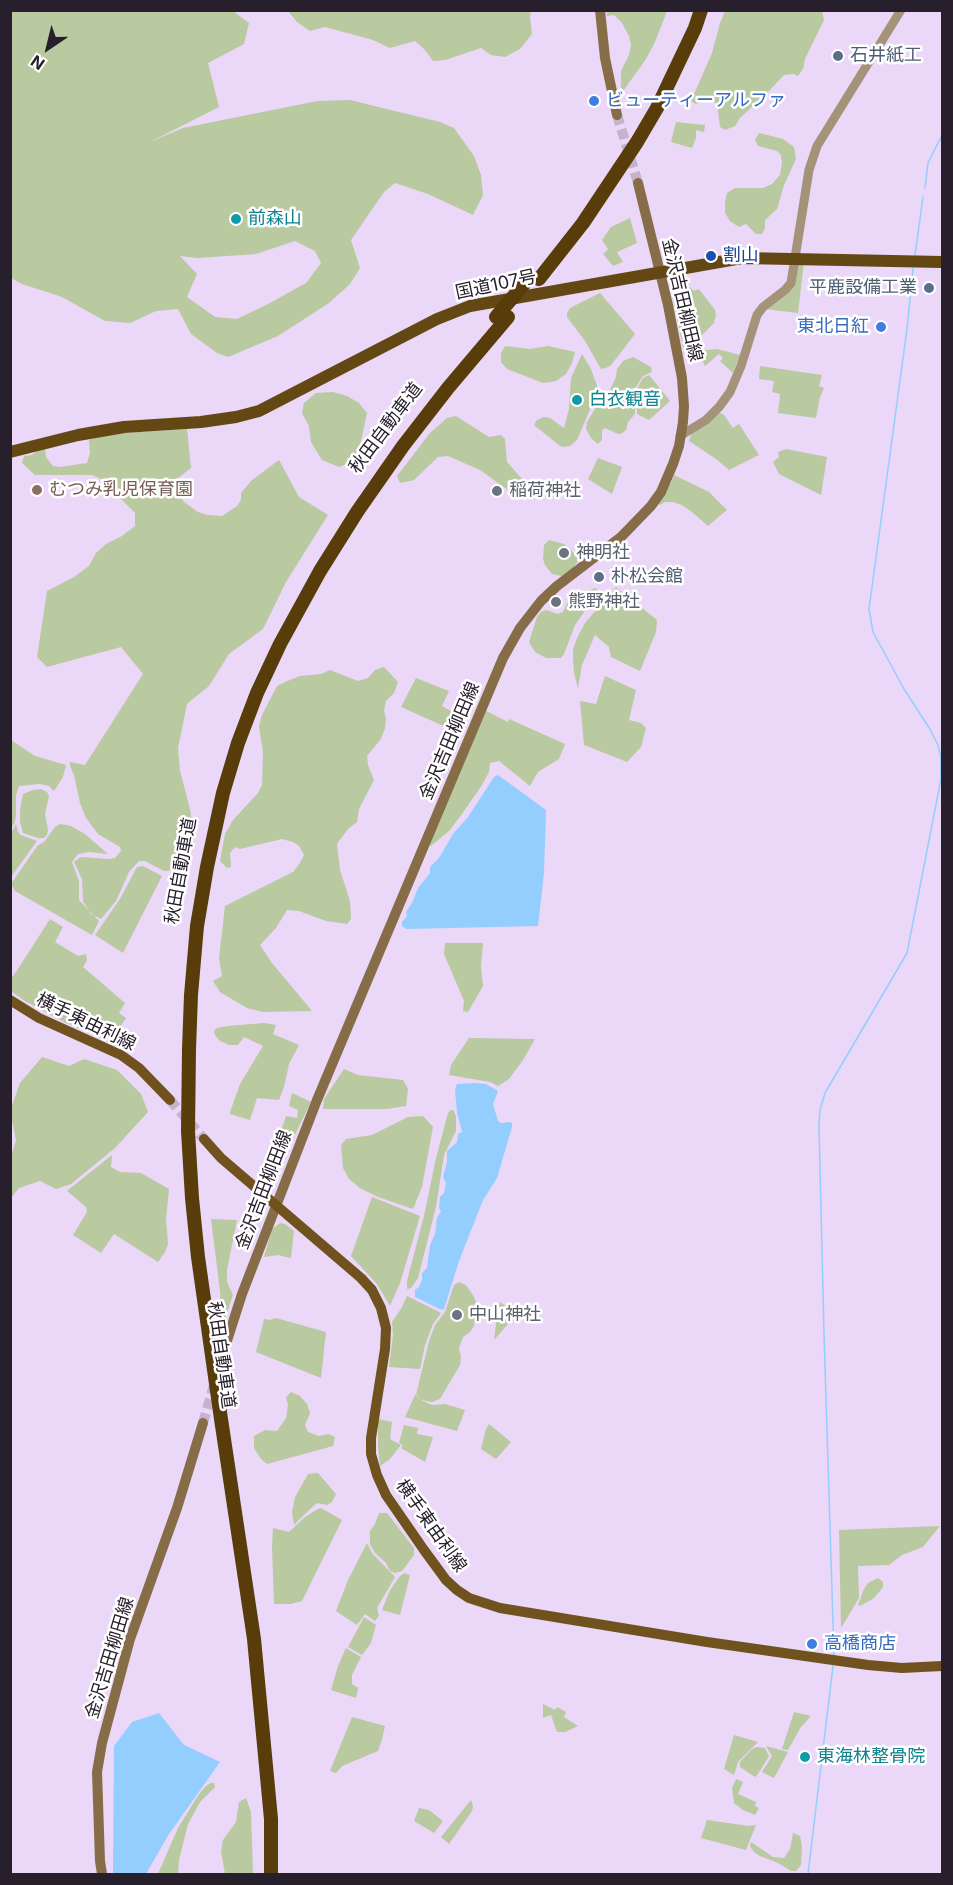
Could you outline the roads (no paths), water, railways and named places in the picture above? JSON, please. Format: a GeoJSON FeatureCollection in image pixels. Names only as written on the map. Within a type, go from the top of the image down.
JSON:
{"type":"FeatureCollection","features":[{"type":"Feature","properties":{"kind":"highway","name":"秋田自動車道"},"geometry":{"type":"LineString","coordinates":[[535,278],[630,137],[649,104],[692,10]]}},
{"type":"Feature","properties":{"kind":"highway","name":"秋田自動車道"},"geometry":{"type":"LineString","coordinates":[[262,1875],[262,1819],[245,1641],[183,1201],[178,1129],[182,993],[189,925],[198,865],[215,792],[249,690],[272,640],[312,566],[397,441],[582,223],[638,142],[657,108],[701,10]]}},
{"type":"Feature","properties":{"kind":"highway","name":"国道107号"},"geometry":{"type":"LineString","coordinates":[[10,452],[78,435],[124,427],[201,422],[260,411],[429,323],[470,306],[742,258],[942,262]]}},
{"type":"Feature","properties":{"kind":"highway","name":"秋田自動車道"},"geometry":{"type":"LineString","coordinates":[[271,1875],[271,1819],[254,1639],[217,1396],[192,1198],[188,1131],[189,1049],[190,995],[197,926],[223,794],[235,753],[257,693],[280,644],[320,571],[357,512],[403,446],[502,317]]}},
{"type":"Feature","properties":{"kind":"main road"},"geometry":{"type":"LineString","coordinates":[[600,10],[605,58],[616,115]]}},
{"type":"Feature","properties":{"kind":"main road","name":"金沢吉田柳田線"},"geometry":{"type":"LineString","coordinates":[[225,1347],[242,1294],[317,1100],[502,658],[520,628],[541,601],[621,537],[651,506],[668,478],[679,446],[684,406],[682,378],[675,335],[638,183]]}},
{"type":"Feature","properties":{"kind":"main road","name":"横手東由利線"},"geometry":{"type":"LineString","coordinates":[[10,1000],[49,1023],[120,1055],[139,1068],[170,1100]]}},
{"type":"Feature","properties":{"kind":"main road","name":"横手東由利線"},"geometry":{"type":"LineString","coordinates":[[204,1139],[221,1158],[372,1290],[381,1308],[386,1328],[385,1349],[371,1438],[371,1455],[377,1475],[386,1495],[423,1550],[446,1580],[469,1598],[515,1611],[840,1662],[902,1668],[942,1666]]}},
{"type":"Feature","properties":{"kind":"main road","name":"金沢吉田柳田線"},"geometry":{"type":"LineString","coordinates":[[102,1875],[97,1772],[102,1743],[130,1639],[177,1508],[203,1423]]}},
{"type":"Feature","properties":{"kind":"street"},"geometry":{"type":"LineString","coordinates":[[680,436],[691,431],[719,408],[730,392],[741,366],[757,315],[791,283],[809,170],[817,146],[901,10]]}},
{"type":"Feature","properties":{"kind":"water"},"geometry":{"type":"Polygon","coordinates":[[[498,775],[546,810],[544,873],[538,926],[406,929],[402,926],[402,922],[407,916],[406,912],[418,888],[430,873],[430,867],[439,858],[453,834],[468,817],[494,777],[498,775]]]}},
{"type":"Feature","properties":{"kind":"water"},"geometry":{"type":"Polygon","coordinates":[[[457,1084],[486,1084],[498,1091],[493,1104],[498,1121],[512,1123],[512,1127],[497,1178],[483,1200],[442,1310],[415,1297],[415,1290],[419,1287],[422,1273],[427,1268],[430,1245],[441,1211],[440,1197],[444,1193],[446,1183],[443,1177],[447,1151],[457,1142],[458,1134],[462,1132],[455,1090],[457,1084]]]}},
{"type":"Feature","properties":{"kind":"water"},"geometry":{"type":"Polygon","coordinates":[[[159,1713],[184,1745],[220,1762],[169,1834],[146,1874],[113,1874],[114,1746],[132,1722],[159,1713]]]}},
{"type":"Feature","properties":{"kind":"waterway"},"geometry":{"type":"LineString","coordinates":[[925,188],[928,163],[942,135]]}},
{"type":"Feature","properties":{"kind":"waterway"},"geometry":{"type":"LineString","coordinates":[[915,255],[923,197]]}},
{"type":"Feature","properties":{"kind":"waterway"},"geometry":{"type":"LineString","coordinates":[[834,1655],[820,1110],[825,1093],[907,953],[941,779],[941,758],[938,745],[873,632],[869,609],[907,329],[913,268]]}},
{"type":"Feature","properties":{"kind":"waterway"},"geometry":{"type":"LineString","coordinates":[[808,1874],[833,1666]]}},
{"type":"Feature","properties":{"kind":"tunnel"},"geometry":{"type":"LineString","coordinates":[[617,115],[638,183]]}},
{"type":"Feature","properties":{"kind":"tunnel"},"geometry":{"type":"LineString","coordinates":[[170,1100],[204,1139]]}},
{"type":"Feature","properties":{"kind":"tunnel"},"geometry":{"type":"LineString","coordinates":[[203,1423],[225,1347]]}},
{"type":"Feature","properties":{"kind":"place","name":"石井紙工"},"geometry":{"type":"Point","coordinates":[838,56]}},
{"type":"Feature","properties":{"kind":"place","name":"ビューティーアルファ"},"geometry":{"type":"Point","coordinates":[594,101]}},
{"type":"Feature","properties":{"kind":"place","name":"前森山"},"geometry":{"type":"Point","coordinates":[236,219]}},
{"type":"Feature","properties":{"kind":"place","name":"割山"},"geometry":{"type":"Point","coordinates":[711,256]}},
{"type":"Feature","properties":{"kind":"place","name":"平鹿設備工業"},"geometry":{"type":"Point","coordinates":[929,288]}},
{"type":"Feature","properties":{"kind":"place","name":"東北日紅"},"geometry":{"type":"Point","coordinates":[881,327]}},
{"type":"Feature","properties":{"kind":"place","name":"白衣観音"},"geometry":{"type":"Point","coordinates":[577,400]}},
{"type":"Feature","properties":{"kind":"place","name":"むつみ乳児保育園"},"geometry":{"type":"Point","coordinates":[37,490]}},
{"type":"Feature","properties":{"kind":"place","name":"稲荷神社"},"geometry":{"type":"Point","coordinates":[497,491]}},
{"type":"Feature","properties":{"kind":"place","name":"神明社"},"geometry":{"type":"Point","coordinates":[564,553]}},
{"type":"Feature","properties":{"kind":"place","name":"朴松会館"},"geometry":{"type":"Point","coordinates":[599,577]}},
{"type":"Feature","properties":{"kind":"place","name":"熊野神社"},"geometry":{"type":"Point","coordinates":[556,602]}},
{"type":"Feature","properties":{"kind":"place","name":"中山神社"},"geometry":{"type":"Point","coordinates":[457,1315]}},
{"type":"Feature","properties":{"kind":"place","name":"高橋商店"},"geometry":{"type":"Point","coordinates":[812,1644]}},
{"type":"Feature","properties":{"kind":"place","name":"東海林整骨院"},"geometry":{"type":"Point","coordinates":[805,1757]}}]}
